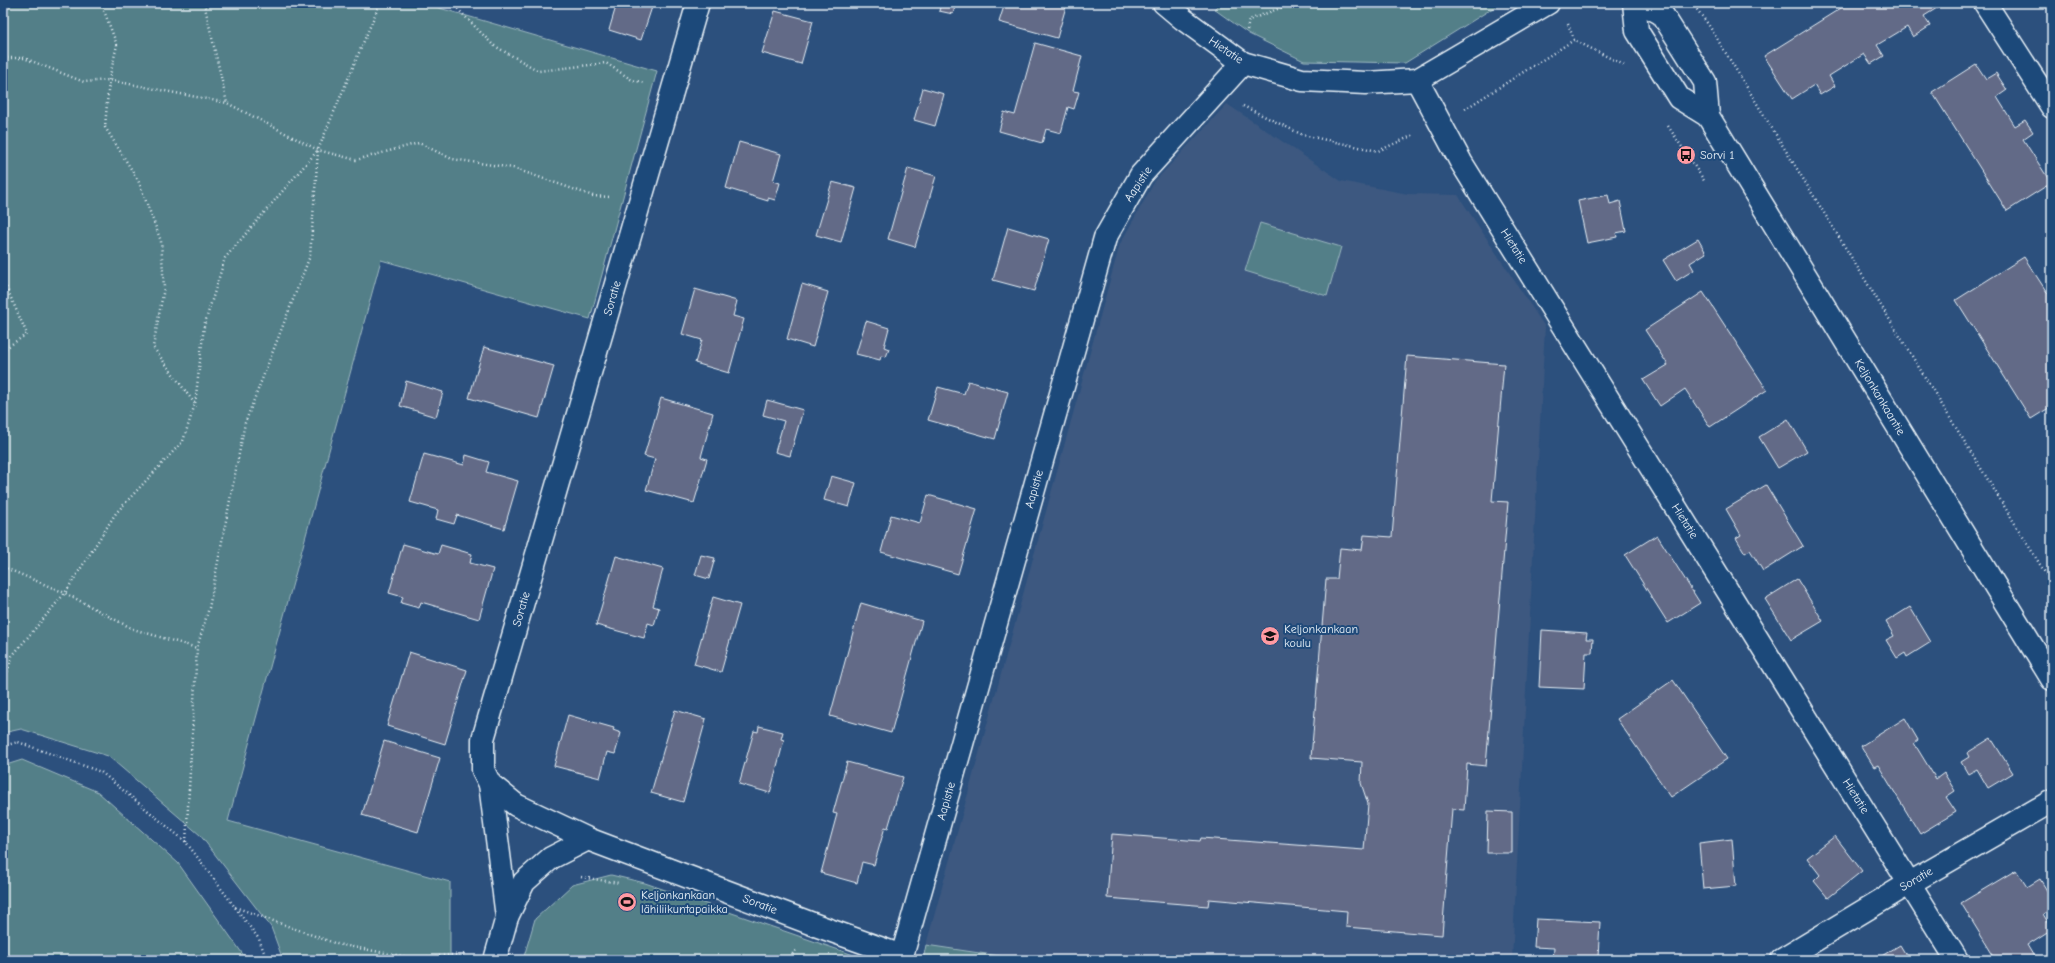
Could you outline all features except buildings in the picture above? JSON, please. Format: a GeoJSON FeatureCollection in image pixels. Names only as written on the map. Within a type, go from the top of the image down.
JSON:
{"type":"FeatureCollection","features":[{"type":"Feature","properties":{"kind":"street","name":"Soratie"},"geometry":{"type":"LineString","coordinates":[[698,3],[483,739],[483,770],[490,784],[516,805],[588,839],[818,926],[902,956]]}},
{"type":"Feature","properties":{"kind":"street","name":"Hietatie"},"geometry":{"type":"LineString","coordinates":[[1164,3],[1183,20],[1244,63],[1302,80],[1366,84],[1417,80],[1548,3]]}},
{"type":"Feature","properties":{"kind":"street","name":"Keljonkankaantie"},"geometry":{"type":"LineString","coordinates":[[1634,3],[1637,31],[1679,98],[1708,116]]}},
{"type":"Feature","properties":{"kind":"street","name":"Keljonkankaantie"},"geometry":{"type":"LineString","coordinates":[[1642,3],[1662,14],[1705,82],[1708,116],[2052,679]]}},
{"type":"Feature","properties":{"kind":"street"},"geometry":{"type":"LineString","coordinates":[[1985,3],[2052,107]]}},
{"type":"Feature","properties":{"kind":"street","name":"Aapistie"},"geometry":{"type":"LineString","coordinates":[[902,956],[1105,238],[1141,175],[1244,63]]}},
{"type":"Feature","properties":{"kind":"street","name":"Hietatie"},"geometry":{"type":"LineString","coordinates":[[1417,80],[1466,169],[1910,882],[1957,960]]}},
{"type":"Feature","properties":{"kind":"street"},"geometry":{"type":"LineString","coordinates":[[490,784],[507,917]]}},
{"type":"Feature","properties":{"kind":"street","name":"Soratie"},"geometry":{"type":"LineString","coordinates":[[1782,960],[1910,882],[2052,801]]}},
{"type":"Feature","properties":{"kind":"street"},"geometry":{"type":"LineString","coordinates":[[495,960],[507,917],[524,882],[552,858],[588,839]]}},
{"type":"Feature","properties":{"kind":"path"},"geometry":{"type":"LineString","coordinates":[[101,3],[117,45],[109,80],[105,127],[138,180],[161,241],[164,288],[153,347],[195,404]]}},
{"type":"Feature","properties":{"kind":"path"},"geometry":{"type":"LineString","coordinates":[[204,3],[227,103]]}},
{"type":"Feature","properties":{"kind":"path"},"geometry":{"type":"LineString","coordinates":[[3,687],[12,656],[65,593],[116,513],[183,441],[195,404],[204,326],[225,258],[318,150],[380,3]]}},
{"type":"Feature","properties":{"kind":"path"},"geometry":{"type":"LineString","coordinates":[[452,3],[493,45],[539,72],[606,63],[632,80],[673,88]]}},
{"type":"Feature","properties":{"kind":"path"},"geometry":{"type":"LineString","coordinates":[[1244,63],[1248,20],[1294,3]]}},
{"type":"Feature","properties":{"kind":"path"},"geometry":{"type":"LineString","coordinates":[[1692,3],[1708,24],[2052,584]]}},
{"type":"Feature","properties":{"kind":"path"},"geometry":{"type":"LineString","coordinates":[[3,58],[24,58],[84,82],[109,80],[227,103],[318,150],[356,160],[419,142],[452,159],[513,168],[593,196],[642,197]]}},
{"type":"Feature","properties":{"kind":"path"},"geometry":{"type":"LineString","coordinates":[[186,842],[197,648],[209,608],[245,423],[310,256],[318,150]]}},
{"type":"Feature","properties":{"kind":"path"},"geometry":{"type":"LineString","coordinates":[[3,280],[27,334],[3,350]]}},
{"type":"Feature","properties":{"kind":"path"},"geometry":{"type":"LineString","coordinates":[[3,567],[65,593],[133,630],[197,648]]}},
{"type":"Feature","properties":{"kind":"path"},"geometry":{"type":"LineString","coordinates":[[3,746],[18,742],[101,772],[186,842],[259,939],[267,960]]}},
{"type":"Feature","properties":{"kind":"shaded area","name":"Keljonkankaan koulu"},"geometry":{"type":"Polygon","coordinates":[[[1227,104],[1341,181],[1408,194],[1458,195],[1545,327],[1512,960],[1026,960],[926,945],[1120,244],[1155,181],[1227,104]]]}},
{"type":"Feature","properties":{"kind":"green space"},"geometry":{"type":"Polygon","coordinates":[[[3,3],[429,3],[429,5],[657,71],[590,319],[381,260],[228,821],[450,882],[450,960],[283,960],[271,927],[200,835],[108,756],[21,729],[3,733],[3,3]]]}},
{"type":"Feature","properties":{"kind":"green space"},"geometry":{"type":"Polygon","coordinates":[[[1221,3],[1501,3],[1405,63],[1304,61],[1249,34],[1214,9],[1221,3]]]}},
{"type":"Feature","properties":{"kind":"green space"},"geometry":{"type":"Polygon","coordinates":[[[1260,223],[1341,247],[1327,296],[1245,271],[1260,223]]]}},
{"type":"Feature","properties":{"kind":"green space"},"geometry":{"type":"Polygon","coordinates":[[[22,760],[98,792],[178,863],[247,960],[156,960],[93,956],[89,960],[3,960],[3,766],[22,760]]]}},
{"type":"Feature","properties":{"kind":"green space","name":"Keljonkankaan lähiliikuntapaikka"},"geometry":{"type":"Polygon","coordinates":[[[611,875],[645,883],[868,960],[523,960],[535,919],[572,885],[611,875]]]}},
{"type":"Feature","properties":{"kind":"green space"},"geometry":{"type":"Polygon","coordinates":[[[926,945],[1026,960],[923,960],[926,945]]]}},
{"type":"Feature","properties":{"kind":"place","name":"Sorvi 1"},"geometry":{"type":"Point","coordinates":[1686,155]}},
{"type":"Feature","properties":{"kind":"place","name":"Keljonkankaan koulu"},"geometry":{"type":"Point","coordinates":[1270,636]}},
{"type":"Feature","properties":{"kind":"place","name":"Keljonkankaan lähiliikuntapaikka"},"geometry":{"type":"Point","coordinates":[627,902]}}]}
